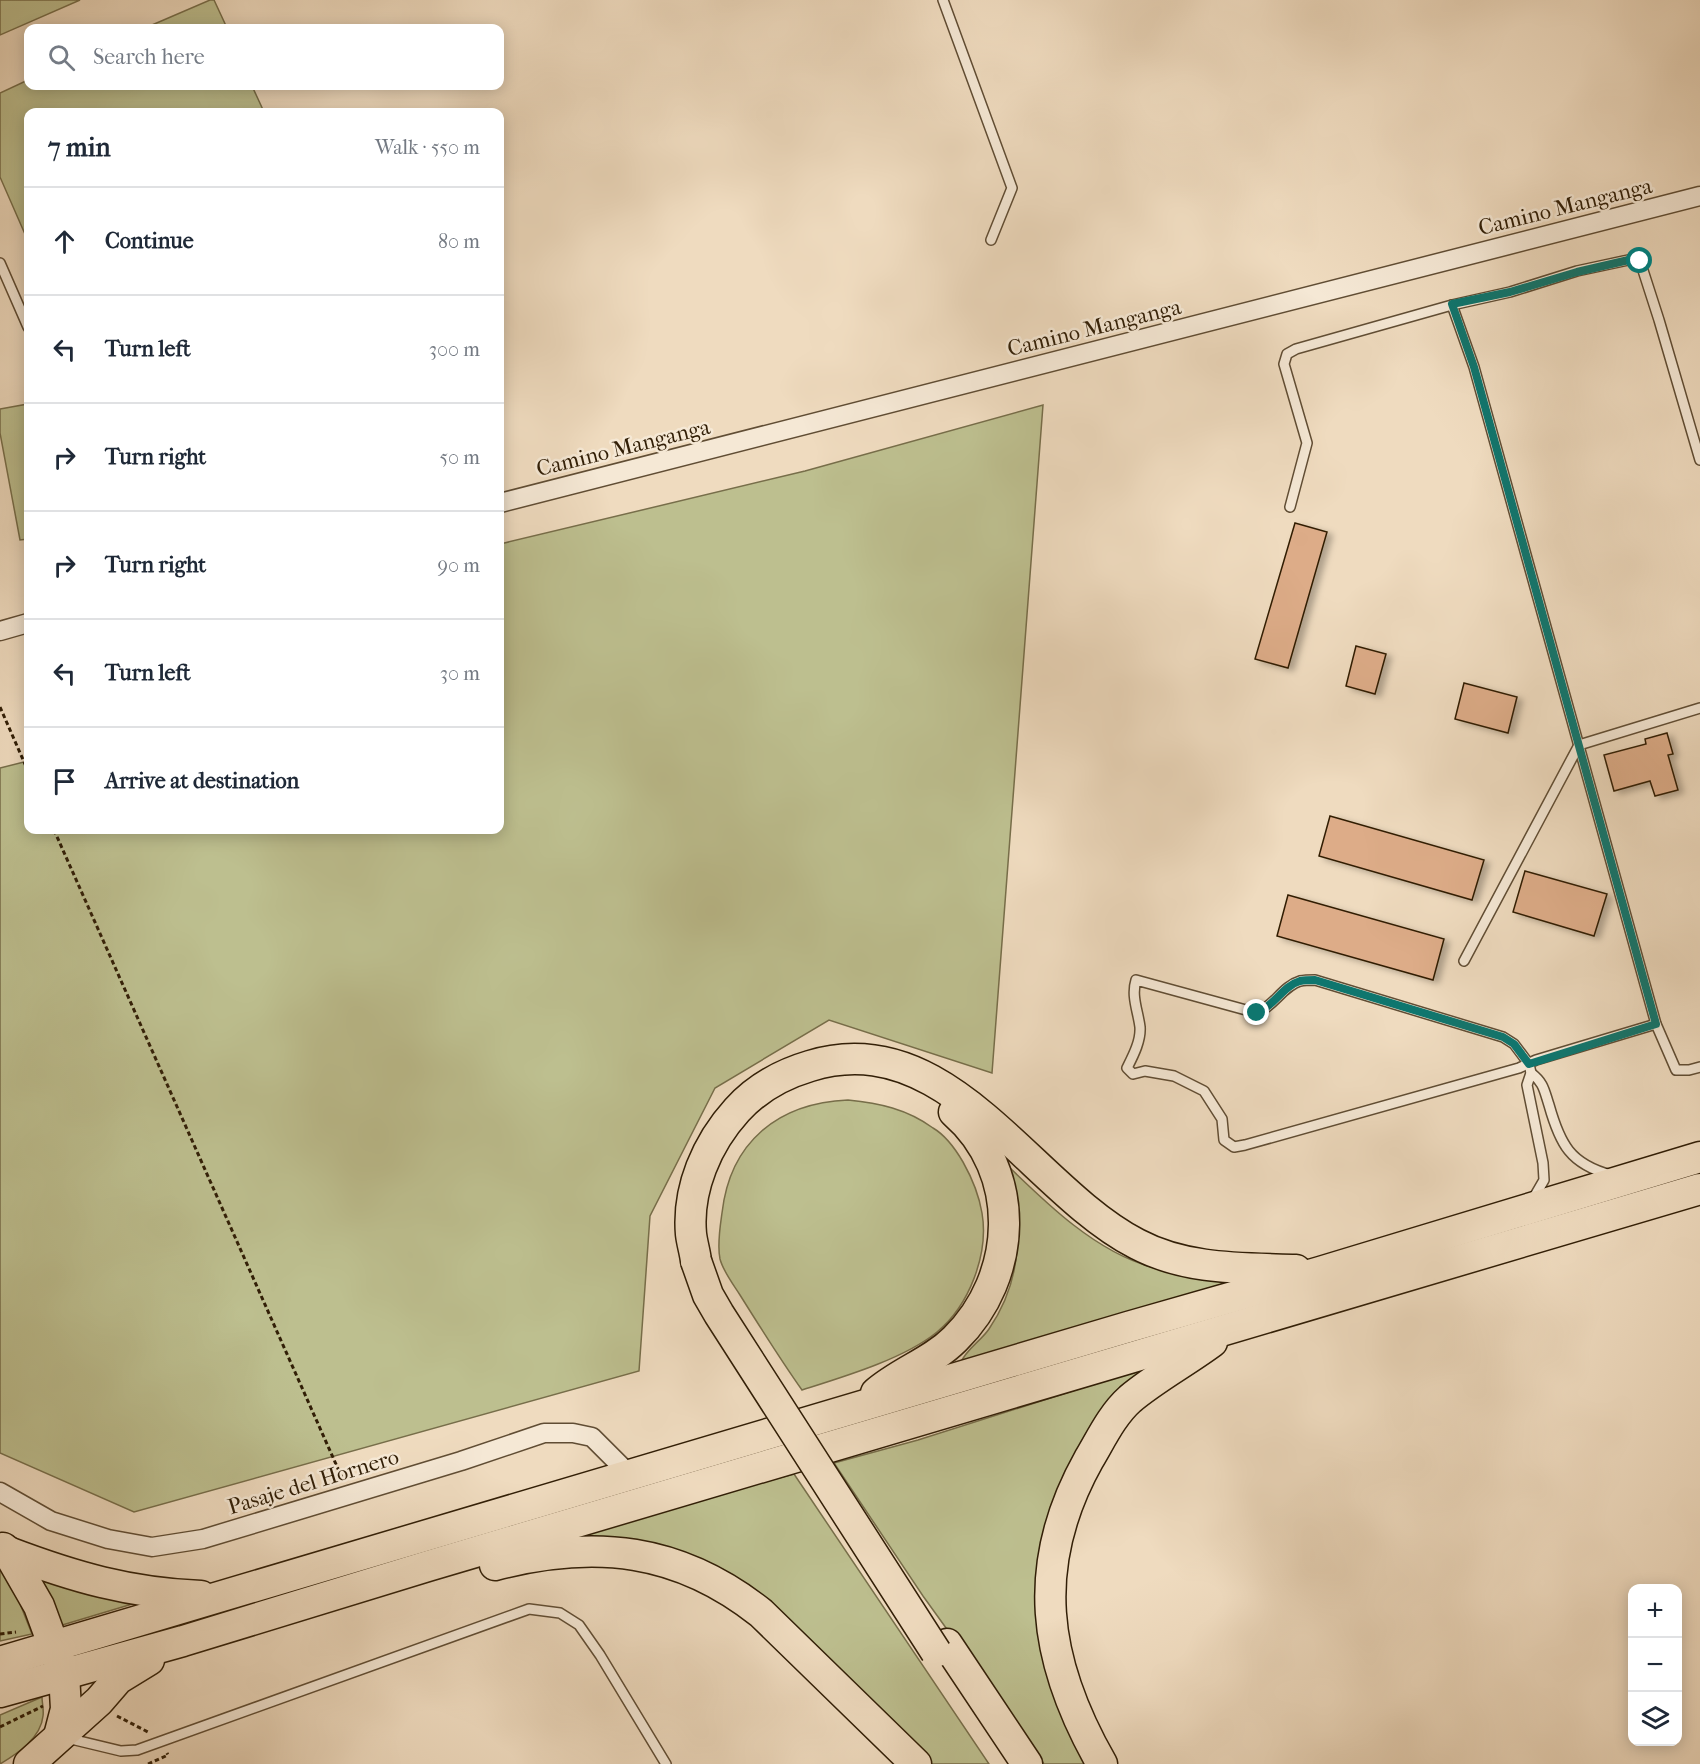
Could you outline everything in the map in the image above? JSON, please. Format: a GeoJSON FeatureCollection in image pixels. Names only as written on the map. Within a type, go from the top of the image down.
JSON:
{"type":"FeatureCollection","features":[{"type":"Feature","properties":{"kind":"highway"},"geometry":{"type":"LineString","coordinates":[[1009,1764],[691,1234],[697,1179],[708,1150],[724,1124],[744,1102],[759,1091],[798,1070],[826,1061],[884,1062],[918,1072],[946,1088],[974,1109],[1090,1215],[1138,1245],[1190,1263],[1320,1272]]}},
{"type":"Feature","properties":{"kind":"highway"},"geometry":{"type":"LineString","coordinates":[[705,1259],[713,1188],[724,1159],[738,1133],[774,1096],[811,1077],[851,1072],[893,1077],[930,1094],[957,1114],[976,1135],[992,1163],[1001,1193],[1005,1225],[1004,1249],[997,1275],[987,1297],[971,1322],[954,1341],[887,1384],[862,1406]]}},
{"type":"Feature","properties":{"kind":"highway"},"geometry":{"type":"LineString","coordinates":[[0,1692],[58,1660],[219,1596],[1320,1272],[1700,1157]]}},
{"type":"Feature","properties":{"kind":"highway"},"geometry":{"type":"LineString","coordinates":[[0,1662],[58,1660],[183,1641],[1136,1355],[1700,1189]]}},
{"type":"Feature","properties":{"kind":"highway"},"geometry":{"type":"LineString","coordinates":[[1102,1764],[1067,1694],[1056,1653],[1050,1608],[1050,1580],[1055,1543],[1083,1469],[1106,1428],[1129,1400],[1229,1329]]}},
{"type":"Feature","properties":{"kind":"highway"},"geometry":{"type":"LineString","coordinates":[[4,1549],[72,1576],[133,1590],[219,1596]]}},
{"type":"Feature","properties":{"kind":"highway"},"geometry":{"type":"LineString","coordinates":[[4,1549],[31,1591],[58,1660],[66,1709],[59,1736]]}},
{"type":"Feature","properties":{"kind":"highway"},"geometry":{"type":"LineString","coordinates":[[428,1566],[459,1574],[518,1559],[559,1553],[607,1550],[637,1554],[704,1575],[737,1594],[761,1613],[916,1764]]}},
{"type":"Feature","properties":{"kind":"highway"},"geometry":{"type":"LineString","coordinates":[[29,1764],[99,1701],[118,1679],[183,1641]]}},
{"type":"Feature","properties":{"kind":"highway"},"geometry":{"type":"LineString","coordinates":[[941,1648],[1027,1764]]}},
{"type":"Feature","properties":{"kind":"street","name":"Camino Manganga"},"geometry":{"type":"LineString","coordinates":[[504,502],[1700,196]]}},
{"type":"Feature","properties":{"kind":"street"},"geometry":{"type":"LineString","coordinates":[[0,631],[24,625]]}},
{"type":"Feature","properties":{"kind":"street"},"geometry":{"type":"LineString","coordinates":[[1128,1327],[1136,1355]]}},
{"type":"Feature","properties":{"kind":"street","name":"Pasaje del Hornero"},"geometry":{"type":"LineString","coordinates":[[0,1492],[51,1521],[108,1539],[152,1547],[203,1539],[460,1461],[544,1433],[573,1433],[592,1437],[630,1475]]}},
{"type":"Feature","properties":{"kind":"lane"},"geometry":{"type":"LineString","coordinates":[[943,0],[1012,188],[992,240]]}},
{"type":"Feature","properties":{"kind":"lane"},"geometry":{"type":"LineString","coordinates":[[1290,507],[1307,443],[1284,364],[1287,354],[1296,349],[1452,304],[1510,292],[1577,272],[1633,259],[1640,261],[1700,460]]}},
{"type":"Feature","properties":{"kind":"lane"},"geometry":{"type":"LineString","coordinates":[[0,263],[24,318]]}},
{"type":"Feature","properties":{"kind":"lane"},"geometry":{"type":"LineString","coordinates":[[1452,304],[1474,367],[1656,1024],[1676,1070],[1700,1067]]}},
{"type":"Feature","properties":{"kind":"lane"},"geometry":{"type":"LineString","coordinates":[[1464,961],[1579,745],[1700,708]]}},
{"type":"Feature","properties":{"kind":"lane"},"geometry":{"type":"LineString","coordinates":[[1627,1179],[1594,1170],[1571,1155],[1555,1126],[1542,1081],[1530,1068],[1514,1044],[1503,1037],[1315,980],[1299,981],[1267,1009],[1257,1013],[1136,980],[1133,991],[1140,1030],[1134,1054],[1127,1068],[1133,1074],[1145,1071],[1174,1076],[1204,1091],[1222,1119],[1224,1140],[1234,1147],[1519,1068],[1530,1068],[1656,1024]]}},
{"type":"Feature","properties":{"kind":"lane"},"geometry":{"type":"LineString","coordinates":[[1527,1209],[1544,1180],[1543,1163],[1527,1085],[1530,1068]]}},
{"type":"Feature","properties":{"kind":"lane"},"geometry":{"type":"LineString","coordinates":[[59,1736],[121,1751],[137,1750],[529,1609],[560,1613],[579,1625],[600,1655],[666,1764]]}},
{"type":"Feature","properties":{"kind":"path"},"geometry":{"type":"LineString","coordinates":[[0,707],[24,762]]}},
{"type":"Feature","properties":{"kind":"path"},"geometry":{"type":"LineString","coordinates":[[56,834],[350,1495]]}},
{"type":"Feature","properties":{"kind":"path"},"geometry":{"type":"LineString","coordinates":[[99,1701],[123,1720],[164,1740],[168,1755],[148,1764]]}},
{"type":"Feature","properties":{"kind":"green space"},"geometry":{"type":"Polygon","coordinates":[[[0,0],[80,0],[24,24],[0,35],[0,0]]]}},
{"type":"Feature","properties":{"kind":"green space"},"geometry":{"type":"Polygon","coordinates":[[[214,0],[225,24],[154,24],[214,0]]]}},
{"type":"Feature","properties":{"kind":"green space"},"geometry":{"type":"Polygon","coordinates":[[[24,82],[24,90],[254,90],[262,108],[24,108],[24,232],[0,177],[0,93],[24,82]]]}},
{"type":"Feature","properties":{"kind":"green space"},"geometry":{"type":"Polygon","coordinates":[[[24,405],[24,540],[20,540],[0,433],[0,409],[24,405]]]}},
{"type":"Feature","properties":{"kind":"green space"},"geometry":{"type":"Polygon","coordinates":[[[1043,405],[992,1073],[829,1020],[715,1088],[650,1216],[639,1371],[134,1512],[0,1453],[0,768],[24,762],[24,834],[504,834],[504,543],[805,471],[1043,405]]]}},
{"type":"Feature","properties":{"kind":"green space"},"geometry":{"type":"Polygon","coordinates":[[[848,1100],[882,1105],[903,1112],[923,1121],[946,1139],[963,1162],[977,1193],[982,1213],[982,1245],[979,1262],[967,1294],[959,1308],[937,1332],[891,1359],[802,1390],[723,1268],[719,1248],[722,1213],[727,1188],[735,1166],[747,1147],[762,1131],[779,1118],[800,1109],[848,1100]]]}},
{"type":"Feature","properties":{"kind":"green space"},"geometry":{"type":"Polygon","coordinates":[[[1006,1164],[1055,1210],[1110,1250],[1151,1267],[1178,1273],[1223,1278],[1221,1285],[960,1364],[989,1329],[1001,1309],[1014,1269],[1017,1228],[1006,1164]]]}},
{"type":"Feature","properties":{"kind":"green space"},"geometry":{"type":"Polygon","coordinates":[[[1176,1358],[1127,1393],[1044,1604],[1095,1764],[1044,1764],[923,1596],[834,1463],[918,1440],[1176,1358]]]}},
{"type":"Feature","properties":{"kind":"green space"},"geometry":{"type":"Polygon","coordinates":[[[794,1474],[989,1764],[927,1764],[732,1586],[549,1538],[794,1474]]]}},
{"type":"Feature","properties":{"kind":"green space"},"geometry":{"type":"Polygon","coordinates":[[[0,1567],[13,1586],[32,1634],[0,1641],[0,1567]]]}},
{"type":"Feature","properties":{"kind":"green space"},"geometry":{"type":"Polygon","coordinates":[[[36,1571],[139,1602],[59,1626],[36,1571]]]}},
{"type":"Feature","properties":{"kind":"green space"},"geometry":{"type":"Polygon","coordinates":[[[42,1697],[43,1716],[38,1731],[21,1750],[0,1764],[0,1715],[42,1697]]]}},
{"type":"Feature","properties":{"kind":"building"},"geometry":{"type":"Polygon","coordinates":[[[1295,523],[1327,532],[1288,668],[1255,659],[1295,523]]]}},
{"type":"Feature","properties":{"kind":"building"},"geometry":{"type":"Polygon","coordinates":[[[1356,646],[1386,654],[1375,694],[1346,686],[1356,646]]]}},
{"type":"Feature","properties":{"kind":"building"},"geometry":{"type":"Polygon","coordinates":[[[1464,683],[1517,697],[1508,733],[1455,719],[1464,683]]]}},
{"type":"Feature","properties":{"kind":"building"},"geometry":{"type":"Polygon","coordinates":[[[1667,733],[1673,754],[1668,755],[1678,790],[1655,796],[1650,781],[1614,791],[1604,755],[1646,744],[1645,739],[1667,733]]]}},
{"type":"Feature","properties":{"kind":"building"},"geometry":{"type":"Polygon","coordinates":[[[1330,816],[1484,860],[1472,900],[1319,856],[1330,816]]]}},
{"type":"Feature","properties":{"kind":"building"},"geometry":{"type":"Polygon","coordinates":[[[1525,871],[1607,894],[1594,936],[1513,912],[1525,871]]]}},
{"type":"Feature","properties":{"kind":"building"},"geometry":{"type":"Polygon","coordinates":[[[1288,895],[1444,939],[1433,980],[1277,936],[1288,895]]]}},
{"type":"Feature","properties":{"kind":"route"},"geometry":{"type":"LineString","coordinates":[[1257,1013],[1267,1009],[1299,981],[1315,980],[1503,1037],[1514,1044],[1529,1064],[1656,1024],[1474,367],[1452,304],[1510,292],[1577,272],[1633,259],[1640,261]]}}]}
